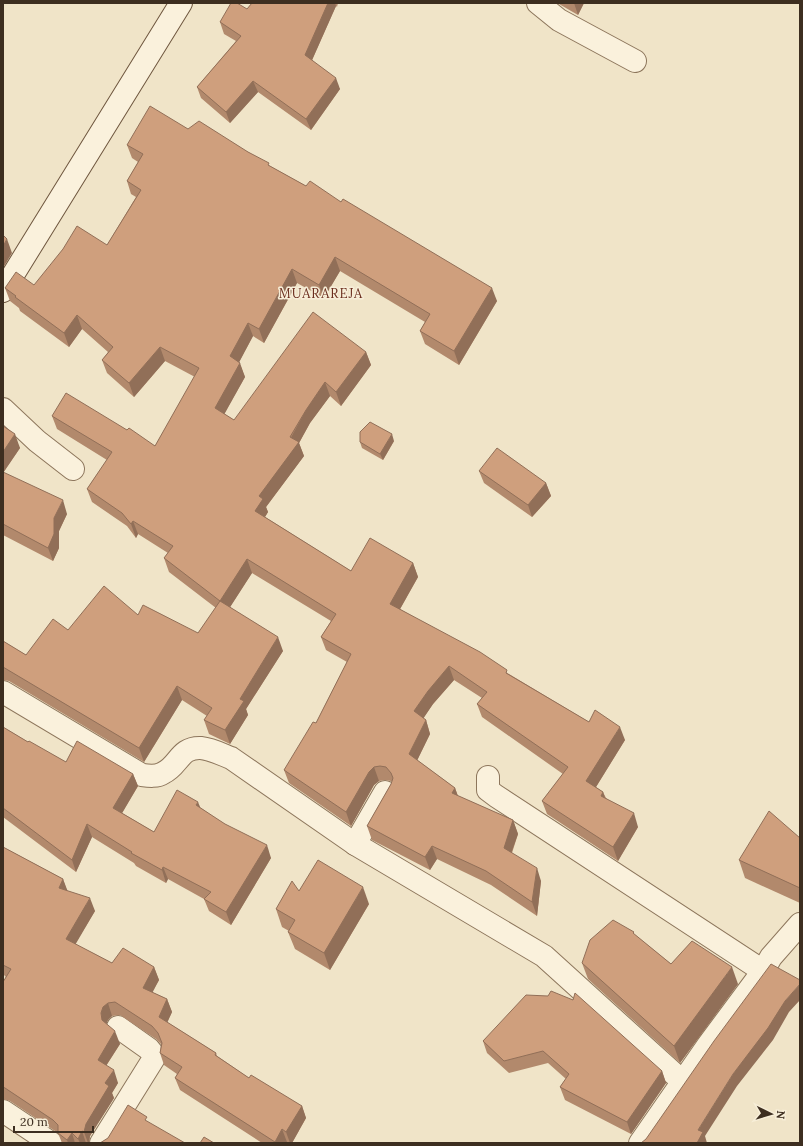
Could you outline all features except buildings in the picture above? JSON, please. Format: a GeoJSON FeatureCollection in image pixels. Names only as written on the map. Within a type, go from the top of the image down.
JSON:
{"type":"FeatureCollection","features":[{"type":"Feature","properties":{"kind":"street"},"geometry":{"type":"LineString","coordinates":[[3,291],[181,3]]}},
{"type":"Feature","properties":{"kind":"street"},"geometry":{"type":"LineString","coordinates":[[538,3],[559,20],[635,61]]}},
{"type":"Feature","properties":{"kind":"street"},"geometry":{"type":"LineString","coordinates":[[3,409],[37,441],[73,469]]}},
{"type":"Feature","properties":{"kind":"street"},"geometry":{"type":"LineString","coordinates":[[3,692],[142,775],[154,776],[164,773],[189,749],[200,748],[211,750],[231,758],[355,844],[544,956],[682,1081]]}},
{"type":"Feature","properties":{"kind":"street"},"geometry":{"type":"LineString","coordinates":[[488,777],[488,790],[496,796],[763,971]]}},
{"type":"Feature","properties":{"kind":"street"},"geometry":{"type":"LineString","coordinates":[[355,844],[385,792]]}},
{"type":"Feature","properties":{"kind":"street"},"geometry":{"type":"LineString","coordinates":[[640,1143],[682,1081],[763,971],[771,957],[800,924]]}},
{"type":"Feature","properties":{"kind":"street"},"geometry":{"type":"LineString","coordinates":[[101,1143],[154,1058],[149,1049],[118,1027]]}},
{"type":"Feature","properties":{"kind":"street"},"geometry":{"type":"LineString","coordinates":[[3,1111],[52,1143]]}},
{"type":"Feature","properties":{"kind":"district","name":"MUARAREJA"},"geometry":{"type":"Point","coordinates":[321,293]}}]}
